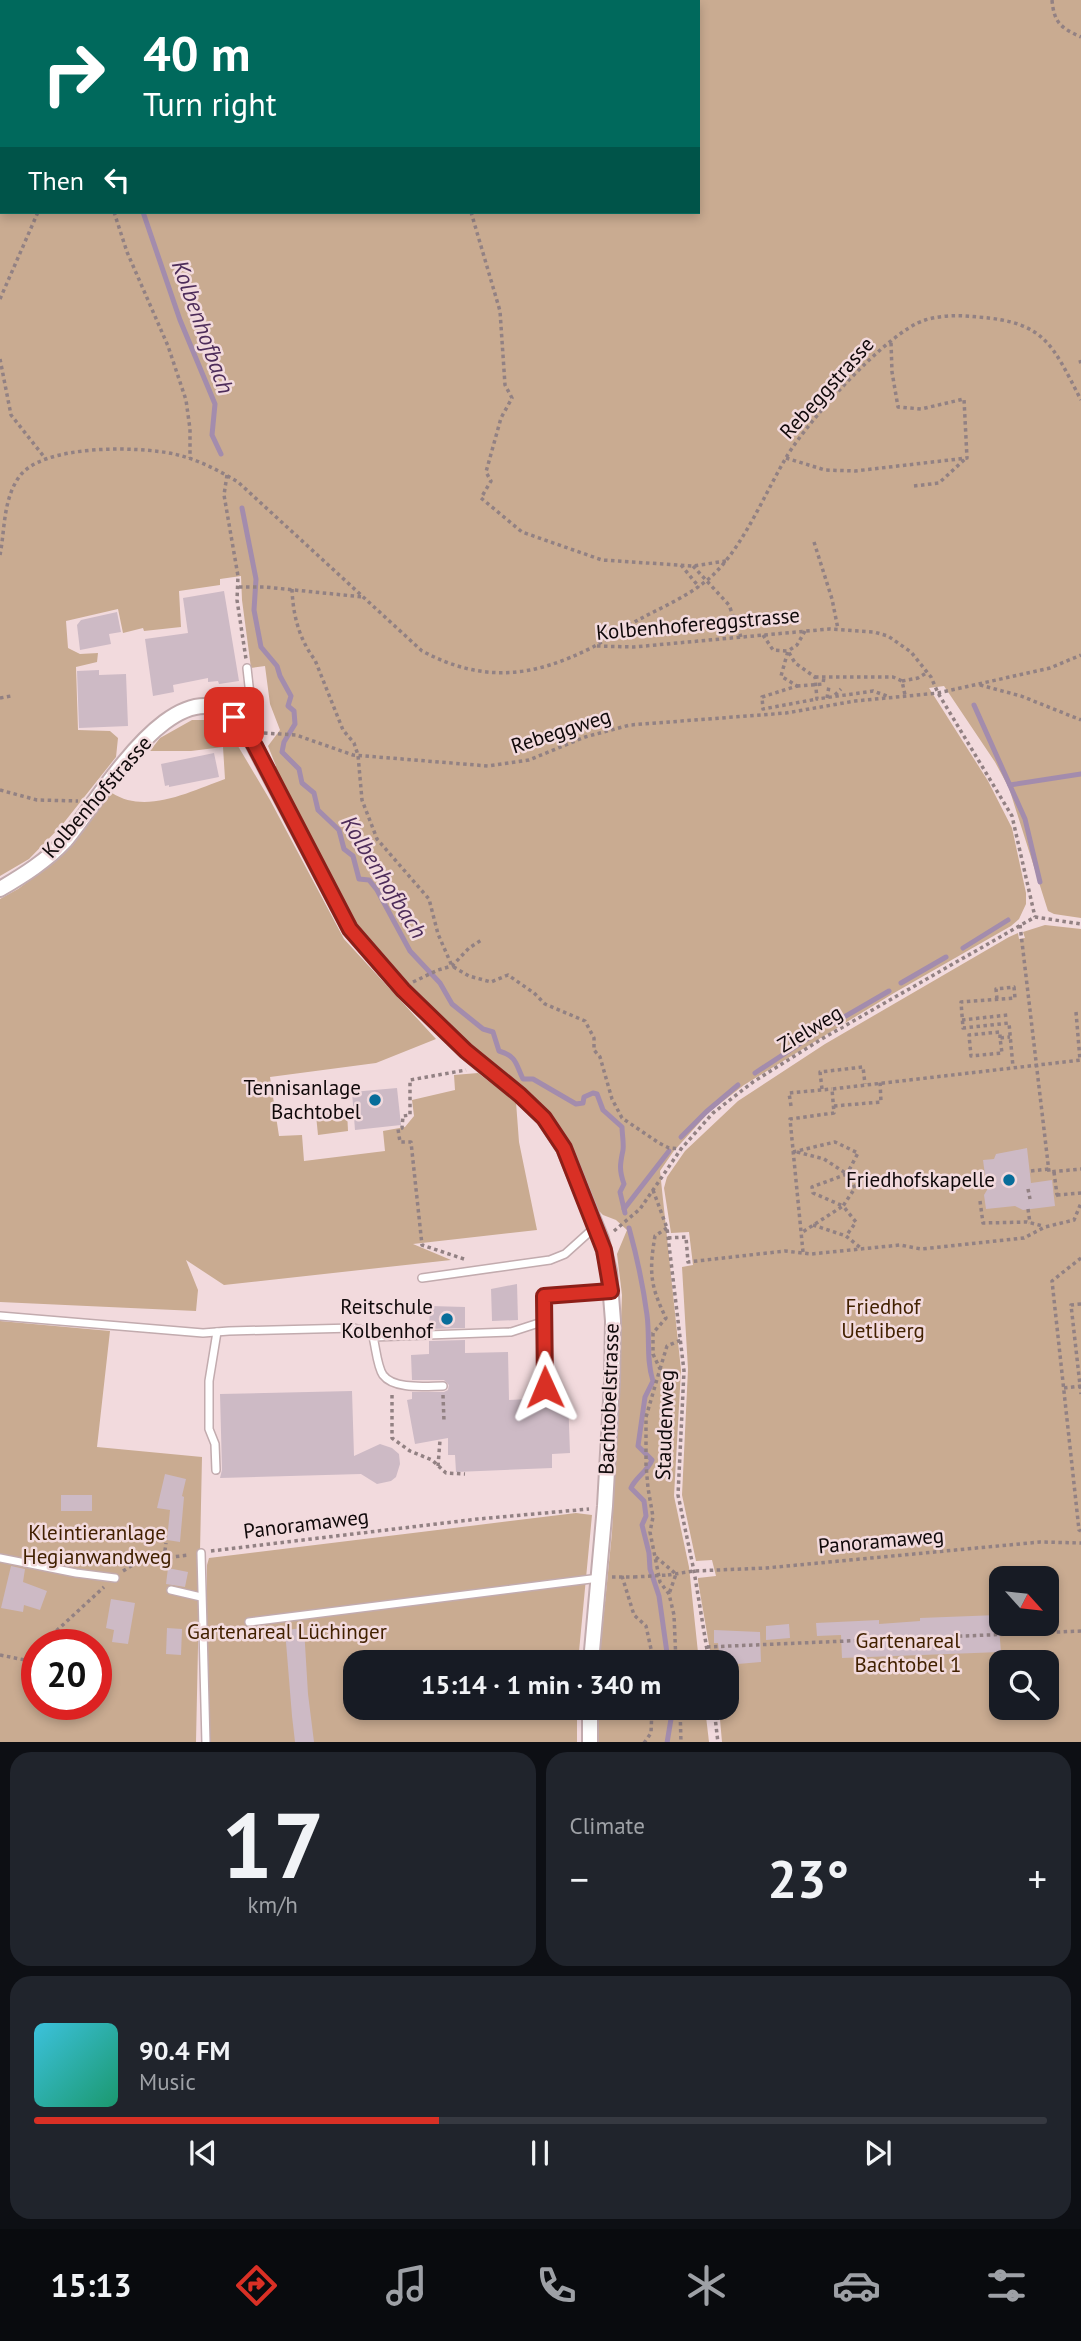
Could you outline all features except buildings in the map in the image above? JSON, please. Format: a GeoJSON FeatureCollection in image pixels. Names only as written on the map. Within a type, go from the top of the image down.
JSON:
{"type":"FeatureCollection","features":[{"type":"Feature","properties":{"kind":"street","name":"Kolbenhofstrasse"},"geometry":{"type":"LineString","coordinates":[[0,889],[33,869],[64,841],[138,746],[174,715],[187,709],[208,706],[234,717]]}},
{"type":"Feature","properties":{"kind":"street","name":"Bachtobelstrasse"},"geometry":{"type":"LineString","coordinates":[[234,717],[244,727],[255,746],[350,929],[393,980],[466,1051],[544,1118],[564,1148],[598,1232],[607,1261],[613,1321],[605,1506],[591,1650]]}},
{"type":"Feature","properties":{"kind":"street"},"geometry":{"type":"LineString","coordinates":[[590,1720],[590,1742]]}},
{"type":"Feature","properties":{"kind":"lane"},"geometry":{"type":"LineString","coordinates":[[234,717],[250,695],[247,668]]}},
{"type":"Feature","properties":{"kind":"lane"},"geometry":{"type":"LineString","coordinates":[[422,1278],[557,1258],[598,1232]]}},
{"type":"Feature","properties":{"kind":"lane"},"geometry":{"type":"LineString","coordinates":[[545,1387],[544,1296],[611,1291]]}},
{"type":"Feature","properties":{"kind":"lane"},"geometry":{"type":"LineString","coordinates":[[0,1316],[203,1333],[354,1328],[373,1337],[511,1332],[545,1321]]}},
{"type":"Feature","properties":{"kind":"lane"},"geometry":{"type":"LineString","coordinates":[[216,1470],[215,1444],[209,1429],[209,1381],[217,1332]]}},
{"type":"Feature","properties":{"kind":"lane"},"geometry":{"type":"LineString","coordinates":[[373,1337],[383,1374],[396,1382],[443,1386]]}},
{"type":"Feature","properties":{"kind":"lane"},"geometry":{"type":"LineString","coordinates":[[201,1553],[206,1742]]}},
{"type":"Feature","properties":{"kind":"lane"},"geometry":{"type":"LineString","coordinates":[[0,1558],[115,1578]]}},
{"type":"Feature","properties":{"kind":"lane"},"geometry":{"type":"LineString","coordinates":[[248,1622],[599,1578]]}},
{"type":"Feature","properties":{"kind":"lane"},"geometry":{"type":"LineString","coordinates":[[171,1590],[201,1597]]}},
{"type":"Feature","properties":{"kind":"path"},"geometry":{"type":"LineString","coordinates":[[1052,0],[1053,13],[1059,23],[1066,30],[1081,37]]}},
{"type":"Feature","properties":{"kind":"path"},"geometry":{"type":"LineString","coordinates":[[0,299],[37,214]]}},
{"type":"Feature","properties":{"kind":"path"},"geometry":{"type":"LineString","coordinates":[[115,214],[127,252],[168,346],[186,400],[190,458]]}},
{"type":"Feature","properties":{"kind":"path"},"geometry":{"type":"LineString","coordinates":[[472,214],[500,311],[505,385],[512,398],[501,418],[486,472],[491,481],[481,498],[522,532],[602,560],[693,566],[726,561]]}},
{"type":"Feature","properties":{"kind":"path","name":"Rebeggstrasse"},"geometry":{"type":"LineString","coordinates":[[594,646],[699,587],[726,561],[806,428],[906,329],[925,320],[955,316],[1001,319],[1023,324],[1040,335],[1051,348],[1081,400]]}},
{"type":"Feature","properties":{"kind":"path"},"geometry":{"type":"LineString","coordinates":[[891,341],[892,372],[898,407],[921,409],[964,399],[967,458]]}},
{"type":"Feature","properties":{"kind":"path"},"geometry":{"type":"LineString","coordinates":[[0,359],[11,415],[45,458]]}},
{"type":"Feature","properties":{"kind":"path","name":"Kolbenhofereggstrasse"},"geometry":{"type":"LineString","coordinates":[[0,555],[7,505],[13,487],[25,470],[45,458],[69,453],[126,448],[150,450],[190,458],[227,475],[263,502],[291,532],[422,651],[444,663],[477,672],[517,674],[533,671],[594,646],[634,648],[838,629],[888,636],[911,652],[928,672],[1012,816],[1017,828],[1035,917]]}},
{"type":"Feature","properties":{"kind":"path"},"geometry":{"type":"LineString","coordinates":[[786,458],[825,470],[855,471],[967,458]]}},
{"type":"Feature","properties":{"kind":"path"},"geometry":{"type":"LineString","coordinates":[[914,486],[939,483],[967,458]]}},
{"type":"Feature","properties":{"kind":"path"},"geometry":{"type":"LineString","coordinates":[[227,475],[224,495],[239,587],[237,600],[247,668]]}},
{"type":"Feature","properties":{"kind":"path"},"geometry":{"type":"LineString","coordinates":[[814,542],[832,599],[838,629]]}},
{"type":"Feature","properties":{"kind":"path"},"geometry":{"type":"LineString","coordinates":[[681,565],[699,587]]}},
{"type":"Feature","properties":{"kind":"path"},"geometry":{"type":"LineString","coordinates":[[693,566],[729,606],[741,636]]}},
{"type":"Feature","properties":{"kind":"path"},"geometry":{"type":"LineString","coordinates":[[239,587],[292,589],[363,597]]}},
{"type":"Feature","properties":{"kind":"path"},"geometry":{"type":"LineString","coordinates":[[292,589],[293,616],[315,660],[343,730],[354,743],[358,755],[362,800],[377,839],[429,899],[438,934],[452,966],[469,976],[491,982],[508,975],[545,1004],[585,1021],[594,1038],[594,1050],[600,1057],[612,1099],[622,1118],[668,1148],[681,1149]]}},
{"type":"Feature","properties":{"kind":"path"},"geometry":{"type":"LineString","coordinates":[[762,635],[773,650],[788,651],[797,645],[805,631]]}},
{"type":"Feature","properties":{"kind":"path"},"geometry":{"type":"LineString","coordinates":[[788,651],[794,663],[815,677],[893,677],[902,681],[918,678],[928,672]]}},
{"type":"Feature","properties":{"kind":"path"},"geometry":{"type":"LineString","coordinates":[[788,651],[781,676],[797,686]]}},
{"type":"Feature","properties":{"kind":"path","name":"Rebeggweg"},"geometry":{"type":"LineString","coordinates":[[279,733],[296,735],[358,755],[488,766],[509,765],[585,737],[630,725],[786,713],[905,695],[938,693],[1050,668],[1081,655]]}},
{"type":"Feature","properties":{"kind":"path"},"geometry":{"type":"LineString","coordinates":[[815,677],[817,699]]}},
{"type":"Feature","properties":{"kind":"path"},"geometry":{"type":"LineString","coordinates":[[824,677],[823,684],[797,686],[762,697],[762,709],[873,691],[890,697]]}},
{"type":"Feature","properties":{"kind":"path"},"geometry":{"type":"LineString","coordinates":[[902,681],[905,695]]}},
{"type":"Feature","properties":{"kind":"path"},"geometry":{"type":"LineString","coordinates":[[978,684],[1021,695],[1081,720]]}},
{"type":"Feature","properties":{"kind":"path"},"geometry":{"type":"LineString","coordinates":[[824,707],[829,686]]}},
{"type":"Feature","properties":{"kind":"path"},"geometry":{"type":"LineString","coordinates":[[833,697],[841,689]]}},
{"type":"Feature","properties":{"kind":"path"},"geometry":{"type":"LineString","coordinates":[[0,698],[11,696]]}},
{"type":"Feature","properties":{"kind":"path"},"geometry":{"type":"LineString","coordinates":[[809,700],[810,709]]}},
{"type":"Feature","properties":{"kind":"path"},"geometry":{"type":"LineString","coordinates":[[0,790],[37,800],[94,803]]}},
{"type":"Feature","properties":{"kind":"path"},"geometry":{"type":"LineString","coordinates":[[1035,917],[1081,924]]}},
{"type":"Feature","properties":{"kind":"path","name":"Zielweg"},"geometry":{"type":"LineString","coordinates":[[598,1232],[633,1217],[681,1149],[713,1113],[753,1082],[820,1040],[1035,917]]}},
{"type":"Feature","properties":{"kind":"path"},"geometry":{"type":"LineString","coordinates":[[1020,925],[1049,1172],[1081,1169]]}},
{"type":"Feature","properties":{"kind":"path"},"geometry":{"type":"LineString","coordinates":[[419,978],[452,966],[469,948],[483,939]]}},
{"type":"Feature","properties":{"kind":"path"},"geometry":{"type":"LineString","coordinates":[[997,999],[996,989],[1014,987],[1015,998],[961,1002],[963,1028],[1009,1023],[1013,1067]]}},
{"type":"Feature","properties":{"kind":"path"},"geometry":{"type":"LineString","coordinates":[[791,1105],[789,1093],[1080,1060],[1076,1012]]}},
{"type":"Feature","properties":{"kind":"path"},"geometry":{"type":"LineString","coordinates":[[962,1020],[1009,1014]]}},
{"type":"Feature","properties":{"kind":"path"},"geometry":{"type":"LineString","coordinates":[[1000,1032],[1000,1038],[1002,1053],[971,1056],[969,1035],[1000,1032]]}},
{"type":"Feature","properties":{"kind":"path"},"geometry":{"type":"LineString","coordinates":[[1000,1038],[1010,1037]]}},
{"type":"Feature","properties":{"kind":"path"},"geometry":{"type":"LineString","coordinates":[[480,1270],[463,1259],[422,1245],[411,1142],[400,1142],[398,1129],[402,1128],[402,1116],[410,1115],[410,1080],[485,1066]]}},
{"type":"Feature","properties":{"kind":"path"},"geometry":{"type":"LineString","coordinates":[[822,1089],[820,1072],[863,1068],[865,1084]]}},
{"type":"Feature","properties":{"kind":"path"},"geometry":{"type":"LineString","coordinates":[[834,1106],[881,1102],[880,1082]]}},
{"type":"Feature","properties":{"kind":"path"},"geometry":{"type":"LineString","coordinates":[[803,1252],[790,1119],[834,1113],[832,1088]]}},
{"type":"Feature","properties":{"kind":"path"},"geometry":{"type":"LineString","coordinates":[[794,1152],[835,1142],[858,1153],[847,1174],[813,1187],[813,1193],[843,1206],[856,1222],[846,1236]]}},
{"type":"Feature","properties":{"kind":"path"},"geometry":{"type":"LineString","coordinates":[[794,1152],[824,1159],[847,1174],[855,1188],[843,1206],[801,1233]]}},
{"type":"Feature","properties":{"kind":"path"},"geometry":{"type":"LineString","coordinates":[[1031,1171],[1049,1169]]}},
{"type":"Feature","properties":{"kind":"path"},"geometry":{"type":"LineString","coordinates":[[1054,1172],[1056,1196],[1081,1193]]}},
{"type":"Feature","properties":{"kind":"path"},"geometry":{"type":"LineString","coordinates":[[1028,1189],[1030,1199]]}},
{"type":"Feature","properties":{"kind":"path","name":"Staudenweg"},"geometry":{"type":"LineString","coordinates":[[653,1190],[667,1228],[684,1371],[678,1495],[707,1650]]}},
{"type":"Feature","properties":{"kind":"path"},"geometry":{"type":"LineString","coordinates":[[980,1201],[983,1223],[1030,1223],[1045,1227]]}},
{"type":"Feature","properties":{"kind":"path"},"geometry":{"type":"LineString","coordinates":[[668,1238],[686,1237],[688,1262],[785,1251],[811,1254],[900,1245],[921,1249],[1024,1238],[1045,1227],[1074,1220],[1081,1203]]}},
{"type":"Feature","properties":{"kind":"path"},"geometry":{"type":"LineString","coordinates":[[1028,1209],[1030,1223]]}},
{"type":"Feature","properties":{"kind":"path"},"geometry":{"type":"LineString","coordinates":[[813,1225],[846,1236],[862,1249]]}},
{"type":"Feature","properties":{"kind":"path"},"geometry":{"type":"LineString","coordinates":[[660,1369],[653,1354],[653,1332],[666,1318],[656,1297],[650,1264],[655,1236],[667,1228]]}},
{"type":"Feature","properties":{"kind":"path"},"geometry":{"type":"LineString","coordinates":[[1081,1258],[1052,1281],[1081,1531]]}},
{"type":"Feature","properties":{"kind":"path"},"geometry":{"type":"LineString","coordinates":[[1081,1304],[1071,1305],[1081,1394]]}},
{"type":"Feature","properties":{"kind":"path"},"geometry":{"type":"LineString","coordinates":[[1072,1310],[1081,1310]]}},
{"type":"Feature","properties":{"kind":"path"},"geometry":{"type":"LineString","coordinates":[[1073,1321],[1081,1317]]}},
{"type":"Feature","properties":{"kind":"path"},"geometry":{"type":"LineString","coordinates":[[1073,1321],[1081,1322]]}},
{"type":"Feature","properties":{"kind":"path"},"geometry":{"type":"LineString","coordinates":[[1074,1329],[1081,1328]]}},
{"type":"Feature","properties":{"kind":"path"},"geometry":{"type":"LineString","coordinates":[[1074,1336],[1081,1335]]}},
{"type":"Feature","properties":{"kind":"path"},"geometry":{"type":"LineString","coordinates":[[675,1650],[674,1615],[669,1594],[660,1582],[650,1532],[653,1517],[645,1438],[646,1417],[667,1346],[681,1340]]}},
{"type":"Feature","properties":{"kind":"path"},"geometry":{"type":"LineString","coordinates":[[1074,1343],[1081,1342]]}},
{"type":"Feature","properties":{"kind":"path"},"geometry":{"type":"LineString","coordinates":[[1075,1349],[1081,1349]]}},
{"type":"Feature","properties":{"kind":"path"},"geometry":{"type":"LineString","coordinates":[[396,1382],[396,1395],[391,1395],[392,1438],[410,1451],[432,1461],[446,1473],[465,1475]]}},
{"type":"Feature","properties":{"kind":"path"},"geometry":{"type":"LineString","coordinates":[[443,1386],[444,1421]]}},
{"type":"Feature","properties":{"kind":"path"},"geometry":{"type":"LineString","coordinates":[[1064,1388],[1081,1386]]}},
{"type":"Feature","properties":{"kind":"path"},"geometry":{"type":"LineString","coordinates":[[438,1466],[440,1440]]}},
{"type":"Feature","properties":{"kind":"path"},"geometry":{"type":"LineString","coordinates":[[1073,1480],[1081,1480]]}},
{"type":"Feature","properties":{"kind":"path","name":"Panoramaweg"},"geometry":{"type":"LineString","coordinates":[[59,1629],[134,1563],[478,1519],[605,1506]]}},
{"type":"Feature","properties":{"kind":"path","name":"Panoramaweg"},"geometry":{"type":"LineString","coordinates":[[599,1578],[766,1568],[1040,1542],[1081,1543]]}},
{"type":"Feature","properties":{"kind":"path"},"geometry":{"type":"LineString","coordinates":[[164,1558],[166,1543]]}},
{"type":"Feature","properties":{"kind":"path"},"geometry":{"type":"LineString","coordinates":[[655,1556],[676,1574],[669,1594]]}},
{"type":"Feature","properties":{"kind":"path"},"geometry":{"type":"LineString","coordinates":[[622,1576],[634,1615],[646,1626],[651,1650]]}},
{"type":"Feature","properties":{"kind":"path"},"geometry":{"type":"LineString","coordinates":[[707,1647],[1081,1630]]}},
{"type":"Feature","properties":{"kind":"path"},"geometry":{"type":"LineString","coordinates":[[0,1655],[21,1659]]}},
{"type":"Feature","properties":{"kind":"path"},"geometry":{"type":"LineString","coordinates":[[644,1742],[651,1733],[652,1720]]}},
{"type":"Feature","properties":{"kind":"path"},"geometry":{"type":"LineString","coordinates":[[680,1720],[681,1742]]}},
{"type":"Feature","properties":{"kind":"path"},"geometry":{"type":"LineString","coordinates":[[715,1720],[718,1742]]}},
{"type":"Feature","properties":{"kind":"green space"},"geometry":{"type":"Polygon","coordinates":[[[700,0],[1081,0],[1081,918],[1048,911],[1009,788],[995,762],[944,686],[929,688],[988,781],[1012,828],[1026,893],[1026,904],[1019,919],[744,1085],[709,1112],[673,1152],[660,1171],[681,1370],[674,1496],[689,1567],[698,1650],[600,1650],[612,1533],[619,1375],[622,1295],[617,1254],[627,1230],[597,1209],[572,1146],[550,1114],[470,1045],[396,974],[356,925],[274,768],[276,766],[268,746],[280,730],[270,704],[265,666],[251,668],[241,576],[220,579],[220,585],[179,591],[181,627],[144,631],[143,628],[123,633],[118,609],[66,621],[68,648],[80,654],[98,653],[97,662],[76,667],[78,730],[110,731],[118,738],[116,757],[62,825],[29,859],[0,876],[0,214],[700,214],[700,0]]]}},
{"type":"Feature","properties":{"kind":"green space"},"geometry":{"type":"Polygon","coordinates":[[[192,720],[210,720],[232,736],[270,800],[344,939],[436,1039],[376,1063],[270,1077],[279,1136],[302,1135],[304,1161],[385,1151],[383,1131],[405,1127],[414,1116],[412,1100],[455,1090],[454,1075],[478,1073],[516,1102],[519,1142],[537,1230],[413,1244],[451,1260],[224,1285],[186,1260],[198,1290],[196,1311],[0,1302],[0,899],[53,863],[112,793],[139,802],[154,801],[183,795],[225,779],[223,747],[191,751],[150,751],[160,738],[192,720]]]}},
{"type":"Feature","properties":{"kind":"green space","name":"Friedhof Uetliberg"},"geometry":{"type":"Polygon","coordinates":[[[1045,925],[1081,929],[1081,1742],[722,1742],[720,1720],[739,1720],[739,1650],[710,1650],[698,1578],[716,1576],[712,1560],[696,1561],[682,1495],[688,1369],[682,1267],[693,1265],[689,1232],[671,1233],[664,1188],[667,1177],[685,1151],[738,1101],[825,1044],[1009,937],[1018,933],[1019,939],[1025,938],[1023,932],[1045,925]]]}},
{"type":"Feature","properties":{"kind":"green space"},"geometry":{"type":"Polygon","coordinates":[[[347,1111],[348,1131],[318,1135],[316,1115],[347,1111]]]}},
{"type":"Feature","properties":{"kind":"green space","name":"Kleintieranlage Hegianwandweg"},"geometry":{"type":"Polygon","coordinates":[[[0,1321],[110,1331],[97,1447],[202,1457],[196,1742],[0,1742],[0,1321]]]}},
{"type":"Feature","properties":{"kind":"green space","name":"Gartenareal Lüchinger"},"geometry":{"type":"Polygon","coordinates":[[[576,1513],[592,1515],[579,1650],[343,1650],[343,1720],[577,1720],[577,1742],[209,1742],[206,1678],[209,1558],[576,1513]]]}},
{"type":"Feature","properties":{"kind":"green space"},"geometry":{"type":"Polygon","coordinates":[[[598,1720],[706,1720],[709,1742],[597,1742],[598,1720]]]}},
{"type":"Feature","properties":{"kind":"waterway","name":"Kolbenhofbach"},"geometry":{"type":"LineString","coordinates":[[144,214],[180,320],[215,404],[212,435],[221,454]]}},
{"type":"Feature","properties":{"kind":"waterway","name":"Kolbenhofbach"},"geometry":{"type":"LineString","coordinates":[[242,508],[256,579],[254,610],[261,647],[277,666],[291,696],[288,706],[294,711],[295,724],[284,742],[282,752],[299,769],[302,783],[314,793],[318,810],[339,830],[344,849],[353,856],[359,879],[369,880],[377,890],[410,951],[440,983],[452,1004],[483,1029],[493,1032],[499,1051],[513,1058],[523,1079],[533,1079],[576,1104],[583,1103],[584,1097],[597,1094],[603,1110],[622,1127],[620,1167],[624,1184],[620,1192],[625,1213]]}},
{"type":"Feature","properties":{"kind":"waterway"},"geometry":{"type":"LineString","coordinates":[[974,705],[1025,819],[1040,882]]}},
{"type":"Feature","properties":{"kind":"waterway"},"geometry":{"type":"LineString","coordinates":[[1010,785],[1081,774]]}},
{"type":"Feature","properties":{"kind":"waterway"},"geometry":{"type":"LineString","coordinates":[[963,948],[1008,920]]}},
{"type":"Feature","properties":{"kind":"waterway"},"geometry":{"type":"LineString","coordinates":[[901,983],[946,957]]}},
{"type":"Feature","properties":{"kind":"waterway"},"geometry":{"type":"LineString","coordinates":[[832,1024],[889,991]]}},
{"type":"Feature","properties":{"kind":"waterway"},"geometry":{"type":"LineString","coordinates":[[755,1073],[813,1035]]}},
{"type":"Feature","properties":{"kind":"waterway"},"geometry":{"type":"LineString","coordinates":[[681,1137],[738,1085]]}},
{"type":"Feature","properties":{"kind":"waterway"},"geometry":{"type":"LineString","coordinates":[[624,1209],[669,1151]]}},
{"type":"Feature","properties":{"kind":"waterway","name":"Kolbenhofbach"},"geometry":{"type":"LineString","coordinates":[[629,1228],[640,1271],[653,1381],[645,1397],[638,1446],[652,1460],[631,1488],[644,1501],[646,1516],[642,1525],[650,1569],[659,1596],[667,1650]]}},
{"type":"Feature","properties":{"kind":"waterway","name":"Kolbenhofbach"},"geometry":{"type":"LineString","coordinates":[[667,1742],[671,1720]]}},
{"type":"Feature","properties":{"kind":"place","name":"Tennisanlage Bachtobel"},"geometry":{"type":"Point","coordinates":[375,1100]}},
{"type":"Feature","properties":{"kind":"place","name":"Friedhofskapelle"},"geometry":{"type":"Point","coordinates":[1009,1180]}},
{"type":"Feature","properties":{"kind":"place","name":"Reitschule Kolbenhof"},"geometry":{"type":"Point","coordinates":[447,1319]}},
{"type":"Feature","properties":{"kind":"route"},"geometry":{"type":"LineString","coordinates":[[234,717],[244,727],[255,746],[350,929],[403,990],[466,1051],[544,1118],[564,1148],[601,1239],[611,1291],[544,1296],[545,1387]]}},
{"type":"Feature","properties":{"kind":"park label","name":"Gartenareal Bachtobel 1"},"geometry":{"type":"Point","coordinates":[908,1653]}}]}
